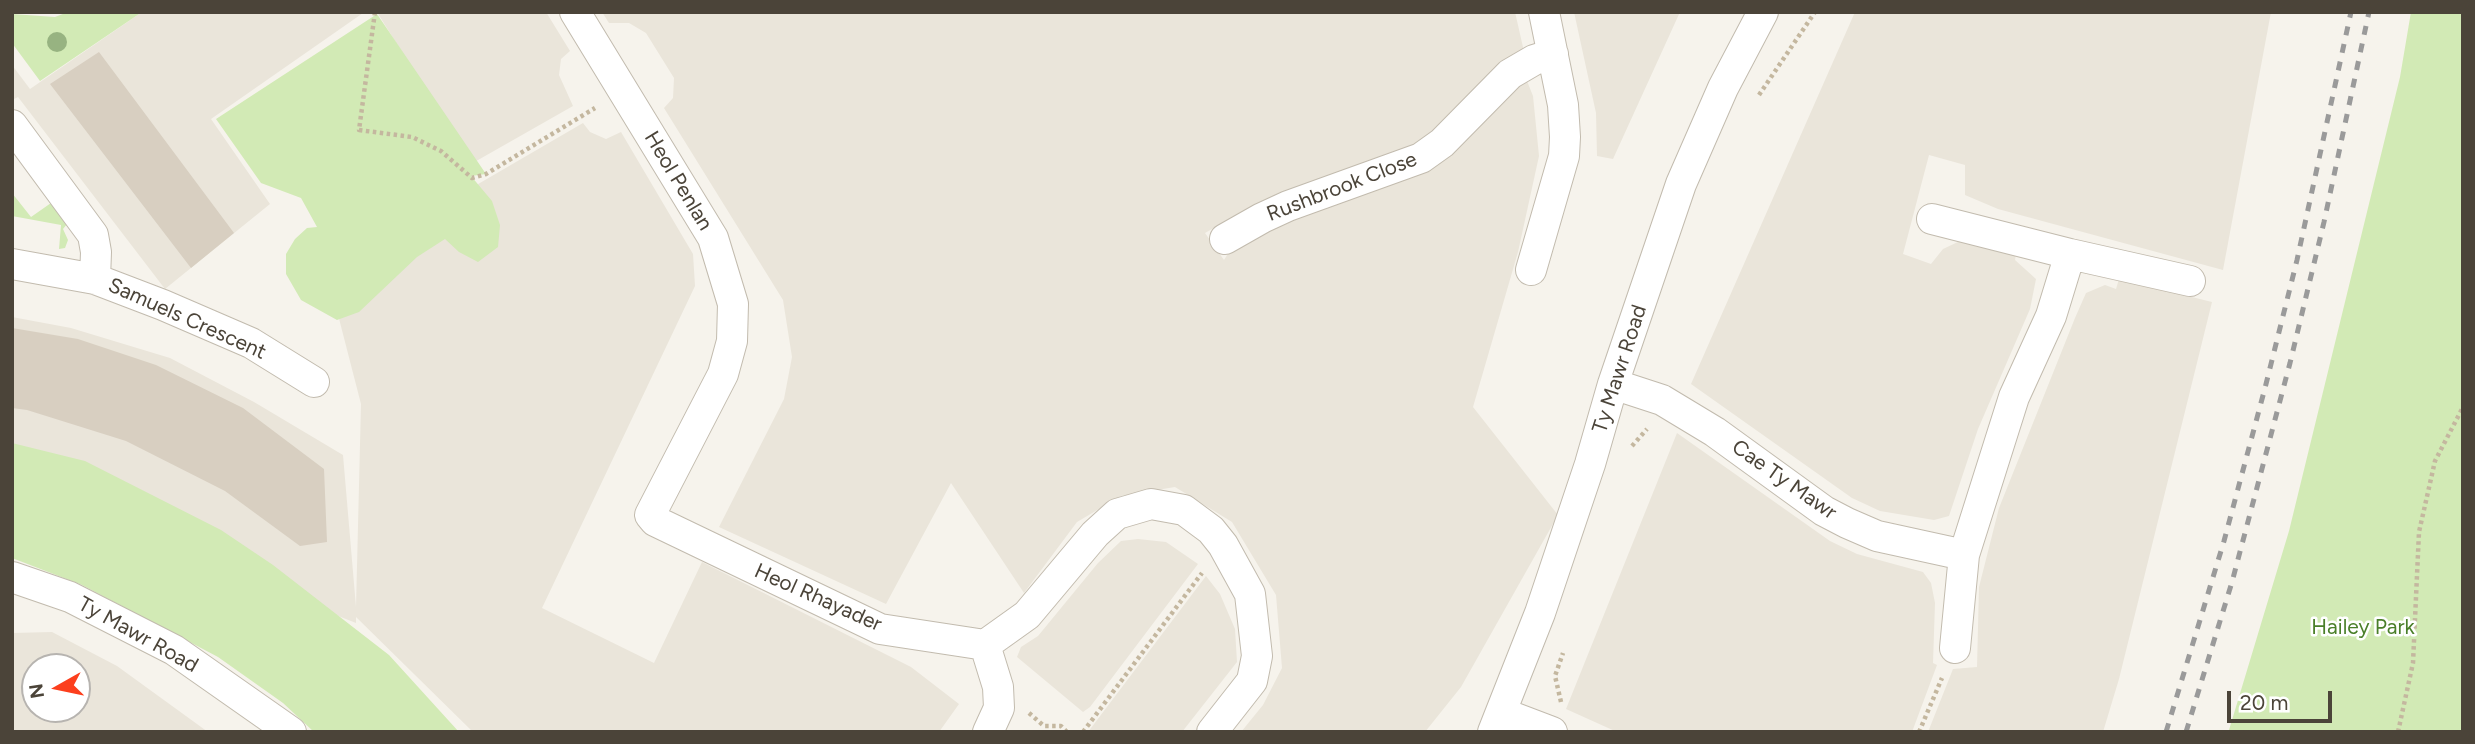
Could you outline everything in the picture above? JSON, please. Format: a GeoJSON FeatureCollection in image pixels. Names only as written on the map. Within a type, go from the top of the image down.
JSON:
{"type":"FeatureCollection","features":[{"type":"Feature","properties":{"kind":"street","name":"Heol Penlan"},"geometry":{"type":"LineString","coordinates":[[575,12],[713,238],[733,304],[732,341],[723,374],[650,515]]}},
{"type":"Feature","properties":{"kind":"street"},"geometry":{"type":"LineString","coordinates":[[1531,270],[1564,156],[1565,137],[1563,105],[1544,12]]}},
{"type":"Feature","properties":{"kind":"street","name":"Ty Mawr Road"},"geometry":{"type":"LineString","coordinates":[[1498,722],[1540,613],[1590,464],[1613,384],[1681,184],[1723,88],[1763,12]]}},
{"type":"Feature","properties":{"kind":"street","name":"Rushbrook Close"},"geometry":{"type":"LineString","coordinates":[[1225,239],[1287,206],[1421,158],[1442,143],[1510,74],[1534,60],[1553,54]]}},
{"type":"Feature","properties":{"kind":"street","name":"Samuels Crescent"},"geometry":{"type":"LineString","coordinates":[[12,125],[93,234],[96,252],[95,279]]}},
{"type":"Feature","properties":{"kind":"street"},"geometry":{"type":"LineString","coordinates":[[1932,219],[2189,281]]}},
{"type":"Feature","properties":{"kind":"street"},"geometry":{"type":"LineString","coordinates":[[1955,648],[1964,555],[2014,397],[2051,316],[2070,254]]}},
{"type":"Feature","properties":{"kind":"street","name":"Samuels Crescent"},"geometry":{"type":"LineString","coordinates":[[12,264],[95,279],[174,309],[250,343],[314,382]]}},
{"type":"Feature","properties":{"kind":"street","name":"Cae Ty Mawr"},"geometry":{"type":"LineString","coordinates":[[1613,384],[1662,400],[1715,432],[1824,511],[1847,523],[1877,536],[1964,555]]}},
{"type":"Feature","properties":{"kind":"street"},"geometry":{"type":"LineString","coordinates":[[988,732],[999,708],[998,687],[985,645],[1027,615],[1095,534],[1117,514],[1151,504],[1184,510],[1211,530],[1223,545],[1250,594],[1257,656],[1252,681],[1212,732]]}},
{"type":"Feature","properties":{"kind":"street","name":"Heol Rhayader"},"geometry":{"type":"LineString","coordinates":[[650,515],[655,521],[880,629],[985,645]]}},
{"type":"Feature","properties":{"kind":"street","name":"Ty Mawr Road"},"geometry":{"type":"LineString","coordinates":[[12,577],[70,597],[174,650],[291,732]]}},
{"type":"Feature","properties":{"kind":"street"},"geometry":{"type":"LineString","coordinates":[[1498,722],[1552,732]]}},
{"type":"Feature","properties":{"kind":"path"},"geometry":{"type":"LineString","coordinates":[[375,12],[359,130],[412,137],[441,151],[471,177],[486,174],[623,91]]}},
{"type":"Feature","properties":{"kind":"path"},"geometry":{"type":"LineString","coordinates":[[1753,105],[1815,12]]}},
{"type":"Feature","properties":{"kind":"path"},"geometry":{"type":"LineString","coordinates":[[2398,732],[2413,663],[2419,532],[2435,461],[2463,407]]}},
{"type":"Feature","properties":{"kind":"path"},"geometry":{"type":"LineString","coordinates":[[1083,732],[1223,545]]}},
{"type":"Feature","properties":{"kind":"path"},"geometry":{"type":"LineString","coordinates":[[1919,732],[1955,648]]}},
{"type":"Feature","properties":{"kind":"shaded area"},"geometry":{"type":"Polygon","coordinates":[[[142,12],[363,13],[211,119],[270,204],[165,289],[18,97],[12,100],[12,65],[30,89],[142,12]]]}},
{"type":"Feature","properties":{"kind":"shaded area"},"geometry":{"type":"Polygon","coordinates":[[[377,12],[546,12],[570,51],[561,59],[559,75],[573,106],[471,164],[377,12]]]}},
{"type":"Feature","properties":{"kind":"shaded area"},"geometry":{"type":"Polygon","coordinates":[[[602,12],[1515,12],[1525,56],[1420,148],[1256,204],[1205,233],[1224,260],[1234,244],[1274,225],[1420,170],[1513,82],[1527,81],[1533,96],[1539,156],[1518,252],[1473,407],[1558,515],[1461,687],[1425,732],[1241,732],[1263,705],[1282,668],[1276,595],[1232,522],[1175,487],[1121,496],[1077,522],[1024,593],[951,483],[886,604],[719,527],[784,399],[792,357],[783,300],[664,108],[673,98],[674,78],[646,33],[629,23],[609,23],[602,12]]]}},
{"type":"Feature","properties":{"kind":"shaded area"},"geometry":{"type":"Polygon","coordinates":[[[1574,12],[1680,12],[1613,159],[1597,156],[1596,113],[1574,12]]]}},
{"type":"Feature","properties":{"kind":"shaded area"},"geometry":{"type":"Polygon","coordinates":[[[1855,12],[2271,12],[2223,270],[1998,209],[1965,195],[1965,165],[1929,155],[1903,254],[1931,264],[1943,249],[1960,241],[2016,254],[2015,260],[2036,279],[2030,309],[1978,429],[1949,516],[1934,520],[1880,511],[1852,498],[1691,384],[1855,12]]]}},
{"type":"Feature","properties":{"kind":"shaded area"},"geometry":{"type":"Polygon","coordinates":[[[583,123],[590,132],[606,139],[621,132],[693,254],[695,286],[542,608],[654,663],[702,562],[911,667],[959,704],[939,732],[473,732],[356,617],[356,623],[318,608],[12,465],[12,317],[71,328],[170,358],[254,402],[343,455],[356,607],[361,404],[327,272],[583,123]]]}},
{"type":"Feature","properties":{"kind":"shaded area"},"geometry":{"type":"Polygon","coordinates":[[[2119,279],[2212,302],[2119,679],[2103,732],[1928,732],[1953,669],[1977,667],[1979,587],[1999,508],[2075,318],[2086,293],[2105,285],[2116,289],[2119,279]]]}},
{"type":"Feature","properties":{"kind":"shaded area"},"geometry":{"type":"Polygon","coordinates":[[[1677,433],[1830,541],[1857,554],[1923,572],[1931,583],[1935,603],[1933,663],[1937,665],[1912,732],[1617,732],[1566,709],[1677,433]]]}},
{"type":"Feature","properties":{"kind":"shaded area"},"geometry":{"type":"Polygon","coordinates":[[[1138,539],[1166,542],[1198,564],[1090,707],[1083,712],[1017,657],[1021,647],[1038,636],[1098,563],[1121,541],[1138,539]]]}},
{"type":"Feature","properties":{"kind":"shaded area"},"geometry":{"type":"Polygon","coordinates":[[[1206,576],[1220,594],[1235,629],[1237,662],[1182,732],[1088,732],[1206,576]]]}},
{"type":"Feature","properties":{"kind":"shaded area"},"geometry":{"type":"Polygon","coordinates":[[[52,632],[117,666],[208,732],[12,732],[12,633],[52,632]]]}},
{"type":"Feature","properties":{"kind":"green space"},"geometry":{"type":"Polygon","coordinates":[[[68,12],[142,12],[40,81],[12,43],[12,14],[55,17],[68,12]]]}},
{"type":"Feature","properties":{"kind":"green space","name":"Hailey Park"},"geometry":{"type":"Polygon","coordinates":[[[2411,12],[2463,12],[2463,732],[2236,732],[2229,730],[2289,531],[2400,77],[2411,12]]]}},
{"type":"Feature","properties":{"kind":"green space"},"geometry":{"type":"Polygon","coordinates":[[[377,14],[486,174],[471,176],[492,201],[500,225],[498,247],[478,262],[459,252],[445,239],[417,257],[359,312],[337,320],[301,300],[286,274],[286,254],[295,239],[307,228],[317,227],[301,198],[261,183],[216,119],[377,14]]]}},
{"type":"Feature","properties":{"kind":"green space"},"geometry":{"type":"Polygon","coordinates":[[[12,193],[31,217],[51,203],[67,224],[63,229],[68,240],[65,248],[59,249],[61,225],[12,216],[12,193]]]}},
{"type":"Feature","properties":{"kind":"green space"},"geometry":{"type":"Polygon","coordinates":[[[12,443],[85,461],[221,530],[273,565],[389,655],[459,732],[314,732],[283,703],[218,657],[82,585],[12,558],[12,443]]]}},
{"type":"Feature","properties":{"kind":"building"},"geometry":{"type":"Polygon","coordinates":[[[99,52],[234,233],[191,268],[50,84],[99,52]]]}},
{"type":"Feature","properties":{"kind":"building"},"geometry":{"type":"Polygon","coordinates":[[[12,328],[78,339],[156,365],[243,408],[324,469],[327,542],[300,546],[225,491],[126,441],[27,410],[12,408],[12,328]]]}},
{"type":"Feature","properties":{"kind":"railway"},"geometry":{"type":"LineString","coordinates":[[2166,732],[2224,541],[2265,388],[2297,260],[2351,12]]}},
{"type":"Feature","properties":{"kind":"railway"},"geometry":{"type":"LineString","coordinates":[[2186,732],[2232,582],[2290,363],[2324,222],[2369,12]]}}]}
